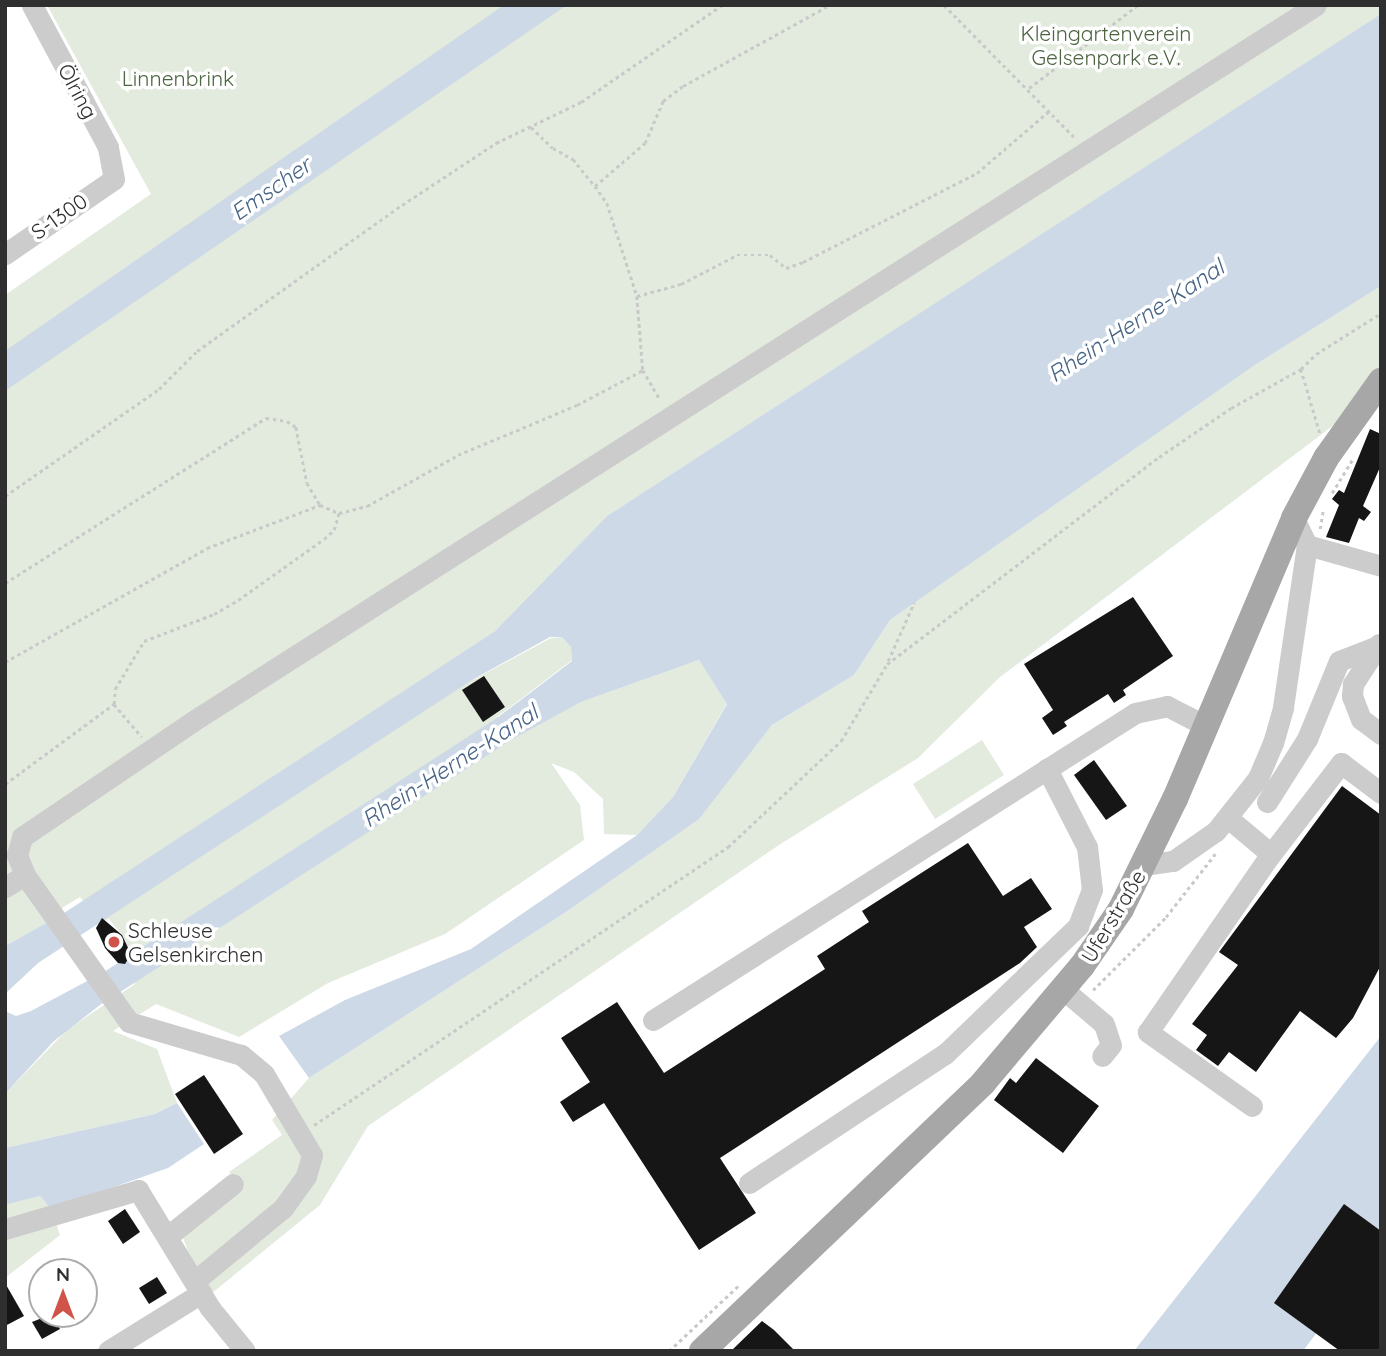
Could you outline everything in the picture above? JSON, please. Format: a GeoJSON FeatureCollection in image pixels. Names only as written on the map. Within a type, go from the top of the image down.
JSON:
{"type":"FeatureCollection","features":[{"type":"Feature","properties":{"kind":"main road","name":"Uferstraße"},"geometry":{"type":"LineString","coordinates":[[702,1351],[974,1093],[1064,990],[1121,909],[1144,865],[1206,726],[1294,518],[1326,458],[1381,381]]}},
{"type":"Feature","properties":{"kind":"street","name":"Ölring"},"geometry":{"type":"LineString","coordinates":[[33,5],[108,147],[114,179]]}},
{"type":"Feature","properties":{"kind":"street"},"geometry":{"type":"LineString","coordinates":[[108,1351],[199,1287],[283,1208],[306,1176],[312,1155],[302,1133],[264,1074],[241,1055],[129,1022],[113,1005],[75,945],[25,875],[17,847],[30,828],[1089,153],[1316,5]]}},
{"type":"Feature","properties":{"kind":"street","name":"S-1300"},"geometry":{"type":"LineString","coordinates":[[5,254],[114,179]]}},
{"type":"Feature","properties":{"kind":"street"},"geometry":{"type":"LineString","coordinates":[[1144,865],[1173,860],[1228,818],[1258,778],[1273,743],[1283,707],[1307,545],[1294,518]]}},
{"type":"Feature","properties":{"kind":"street"},"geometry":{"type":"LineString","coordinates":[[1307,545],[1381,566]]}},
{"type":"Feature","properties":{"kind":"street"},"geometry":{"type":"LineString","coordinates":[[1378,645],[1353,684],[1352,696],[1362,719],[1381,734]]}},
{"type":"Feature","properties":{"kind":"street"},"geometry":{"type":"LineString","coordinates":[[1267,802],[1307,739],[1339,661],[1378,645]]}},
{"type":"Feature","properties":{"kind":"street"},"geometry":{"type":"LineString","coordinates":[[653,1020],[1135,713],[1167,706],[1206,726]]}},
{"type":"Feature","properties":{"kind":"street"},"geometry":{"type":"LineString","coordinates":[[1252,1106],[1147,1032],[1271,854],[1340,764],[1381,793]]}},
{"type":"Feature","properties":{"kind":"street"},"geometry":{"type":"LineString","coordinates":[[750,1183],[945,1054],[1077,926],[1092,890],[1087,847],[1048,769]]}},
{"type":"Feature","properties":{"kind":"street"},"geometry":{"type":"LineString","coordinates":[[1228,818],[1271,854]]}},
{"type":"Feature","properties":{"kind":"street"},"geometry":{"type":"LineString","coordinates":[[5,887],[25,875]]}},
{"type":"Feature","properties":{"kind":"street"},"geometry":{"type":"LineString","coordinates":[[1064,990],[1104,1024],[1111,1045],[1102,1056]]}},
{"type":"Feature","properties":{"kind":"street"},"geometry":{"type":"LineString","coordinates":[[168,1236],[233,1184]]}},
{"type":"Feature","properties":{"kind":"street"},"geometry":{"type":"LineString","coordinates":[[5,1229],[138,1190],[199,1287],[244,1351]]}},
{"type":"Feature","properties":{"kind":"path"},"geometry":{"type":"LineString","coordinates":[[5,496],[159,390],[197,351],[322,261],[496,143],[581,102],[722,5]]}},
{"type":"Feature","properties":{"kind":"path"},"geometry":{"type":"LineString","coordinates":[[595,186],[645,143],[663,101],[683,86],[830,5]]}},
{"type":"Feature","properties":{"kind":"path"},"geometry":{"type":"LineString","coordinates":[[944,5],[1089,153]]}},
{"type":"Feature","properties":{"kind":"path"},"geometry":{"type":"LineString","coordinates":[[1028,89],[1138,5]]}},
{"type":"Feature","properties":{"kind":"path"},"geometry":{"type":"LineString","coordinates":[[637,296],[681,284],[737,255],[770,255],[786,268],[803,262],[978,173],[1049,111]]}},
{"type":"Feature","properties":{"kind":"path"},"geometry":{"type":"LineString","coordinates":[[531,127],[553,148],[573,159],[607,203],[637,296],[643,370],[671,418]]}},
{"type":"Feature","properties":{"kind":"path"},"geometry":{"type":"LineString","coordinates":[[887,664],[1159,457],[1231,408],[1301,369],[1316,354],[1381,313]]}},
{"type":"Feature","properties":{"kind":"path"},"geometry":{"type":"LineString","coordinates":[[1301,369],[1326,458]]}},
{"type":"Feature","properties":{"kind":"path"},"geometry":{"type":"LineString","coordinates":[[5,583],[266,418],[287,421],[296,427],[302,437],[307,483],[320,505],[339,513],[367,506],[458,455],[565,410],[643,370]]}},
{"type":"Feature","properties":{"kind":"path"},"geometry":{"type":"LineString","coordinates":[[5,662],[173,565],[320,505]]}},
{"type":"Feature","properties":{"kind":"path"},"geometry":{"type":"LineString","coordinates":[[152,748],[114,704],[115,690],[144,641],[214,614],[238,600],[324,539],[336,527],[339,513]]}},
{"type":"Feature","properties":{"kind":"path"},"geometry":{"type":"LineString","coordinates":[[302,1133],[728,847],[841,741],[887,664],[914,603]]}},
{"type":"Feature","properties":{"kind":"path"},"geometry":{"type":"LineString","coordinates":[[5,784],[114,704]]}},
{"type":"Feature","properties":{"kind":"green space"},"geometry":{"type":"Polygon","coordinates":[[[47,5],[1381,5],[1381,15],[607,516],[494,632],[473,680],[551,638],[562,637],[571,647],[572,660],[497,717],[548,719],[581,702],[699,660],[727,703],[673,797],[637,835],[604,834],[603,799],[574,772],[551,763],[580,805],[584,840],[445,934],[328,983],[239,1037],[156,1004],[113,1031],[157,1049],[177,1103],[155,1114],[5,1148],[5,1094],[67,1030],[135,984],[125,964],[131,954],[122,935],[109,919],[98,922],[80,897],[62,908],[64,913],[5,946],[5,295],[151,194],[47,5]]]}},
{"type":"Feature","properties":{"kind":"green space"},"geometry":{"type":"Polygon","coordinates":[[[1381,286],[1381,366],[1334,425],[1000,677],[918,758],[779,845],[368,1126],[320,1205],[206,1298],[182,1235],[240,1187],[229,1172],[282,1135],[272,1120],[309,1078],[569,910],[698,819],[772,725],[854,675],[890,620],[1255,365],[1381,286]]]}},
{"type":"Feature","properties":{"kind":"green space"},"geometry":{"type":"Polygon","coordinates":[[[982,740],[1004,775],[935,819],[913,784],[982,740]]]}},
{"type":"Feature","properties":{"kind":"green space"},"geometry":{"type":"Polygon","coordinates":[[[40,1196],[51,1209],[60,1235],[5,1278],[5,1205],[40,1196]]]}},
{"type":"Feature","properties":{"kind":"water","name":"Emscher"},"geometry":{"type":"Polygon","coordinates":[[[504,5],[567,5],[5,391],[5,351],[504,5]]]}},
{"type":"Feature","properties":{"kind":"water","name":"Rhein-Herne-Kanal"},"geometry":{"type":"Polygon","coordinates":[[[1381,14],[1381,286],[1255,365],[890,620],[854,675],[772,725],[699,819],[569,910],[309,1078],[279,1036],[345,1000],[471,949],[637,835],[673,797],[727,704],[699,660],[581,702],[511,740],[100,1005],[54,1041],[5,1094],[5,1011],[16,1016],[31,1011],[104,972],[497,718],[572,661],[571,647],[562,637],[550,637],[472,680],[38,963],[5,994],[5,946],[64,913],[494,632],[607,516],[1381,14]]]}},
{"type":"Feature","properties":{"kind":"water"},"geometry":{"type":"Polygon","coordinates":[[[1381,1036],[1381,1247],[1303,1351],[1134,1351],[1381,1036]]]}},
{"type":"Feature","properties":{"kind":"water"},"geometry":{"type":"Polygon","coordinates":[[[177,1103],[204,1144],[168,1168],[51,1209],[40,1196],[5,1205],[5,1148],[155,1114],[177,1103]]]}},
{"type":"Feature","properties":{"kind":"building"},"geometry":{"type":"Polygon","coordinates":[[[1370,429],[1381,434],[1381,465],[1363,506],[1371,512],[1364,521],[1359,518],[1349,543],[1326,537],[1339,505],[1332,499],[1339,490],[1344,493],[1370,429]]]}},
{"type":"Feature","properties":{"kind":"building"},"geometry":{"type":"Polygon","coordinates":[[[1133,597],[1173,656],[1123,690],[1126,695],[1114,703],[1108,694],[1064,722],[1067,726],[1053,735],[1042,718],[1053,710],[1024,664],[1133,597]]]}},
{"type":"Feature","properties":{"kind":"building"},"geometry":{"type":"Polygon","coordinates":[[[484,676],[505,707],[483,722],[462,690],[484,676]]]}},
{"type":"Feature","properties":{"kind":"building"},"geometry":{"type":"Polygon","coordinates":[[[1094,760],[1127,806],[1106,820],[1074,775],[1094,760]]]}},
{"type":"Feature","properties":{"kind":"building"},"geometry":{"type":"Polygon","coordinates":[[[1342,786],[1381,815],[1381,965],[1353,1018],[1336,1038],[1300,1011],[1256,1072],[1229,1052],[1218,1066],[1196,1050],[1207,1035],[1192,1024],[1238,965],[1219,952],[1342,786]]]}},
{"type":"Feature","properties":{"kind":"building"},"geometry":{"type":"Polygon","coordinates":[[[968,843],[1003,896],[1031,878],[1052,909],[1024,927],[1037,947],[1020,963],[720,1158],[756,1213],[699,1250],[604,1103],[573,1122],[560,1102],[590,1082],[561,1038],[617,1002],[664,1073],[825,969],[817,956],[869,922],[862,911],[968,843]]]}},
{"type":"Feature","properties":{"kind":"building","name":"Schleuse Gelsenkirchen"},"geometry":{"type":"Polygon","coordinates":[[[102,918],[122,935],[131,954],[125,964],[118,963],[105,948],[96,928],[102,918]]]}},
{"type":"Feature","properties":{"kind":"building"},"geometry":{"type":"Polygon","coordinates":[[[1036,1058],[1099,1106],[1063,1153],[994,1100],[1010,1078],[1016,1083],[1036,1058]]]}},
{"type":"Feature","properties":{"kind":"building"},"geometry":{"type":"Polygon","coordinates":[[[204,1075],[243,1134],[214,1154],[175,1094],[204,1075]]]}},
{"type":"Feature","properties":{"kind":"building"},"geometry":{"type":"Polygon","coordinates":[[[1344,1204],[1381,1231],[1381,1351],[1340,1351],[1274,1303],[1344,1204]]]}},
{"type":"Feature","properties":{"kind":"building"},"geometry":{"type":"Polygon","coordinates":[[[125,1209],[140,1232],[123,1244],[108,1221],[125,1209]]]}},
{"type":"Feature","properties":{"kind":"building"},"geometry":{"type":"Polygon","coordinates":[[[157,1277],[167,1293],[149,1304],[139,1288],[157,1277]]]}},
{"type":"Feature","properties":{"kind":"building"},"geometry":{"type":"Polygon","coordinates":[[[5,1283],[24,1316],[5,1326],[5,1283]]]}},
{"type":"Feature","properties":{"kind":"building"},"geometry":{"type":"Polygon","coordinates":[[[762,1321],[774,1330],[795,1351],[731,1351],[762,1321]]]}},
{"type":"Feature","properties":{"kind":"building"},"geometry":{"type":"Polygon","coordinates":[[[36,1328],[59,1328],[60,1329],[42,1339],[36,1328]]]}},
{"type":"Feature","properties":{"kind":"place","name":"Schleuse Gelsenkirchen"},"geometry":{"type":"Point","coordinates":[114,942]}},
{"type":"Feature","properties":{"kind":"park label","name":"Kleingartenverein Gelsenpark e.V."},"geometry":{"type":"Point","coordinates":[1106,45]}},
{"type":"Feature","properties":{"kind":"park label","name":"Linnenbrink"},"geometry":{"type":"Point","coordinates":[178,78]}}]}
